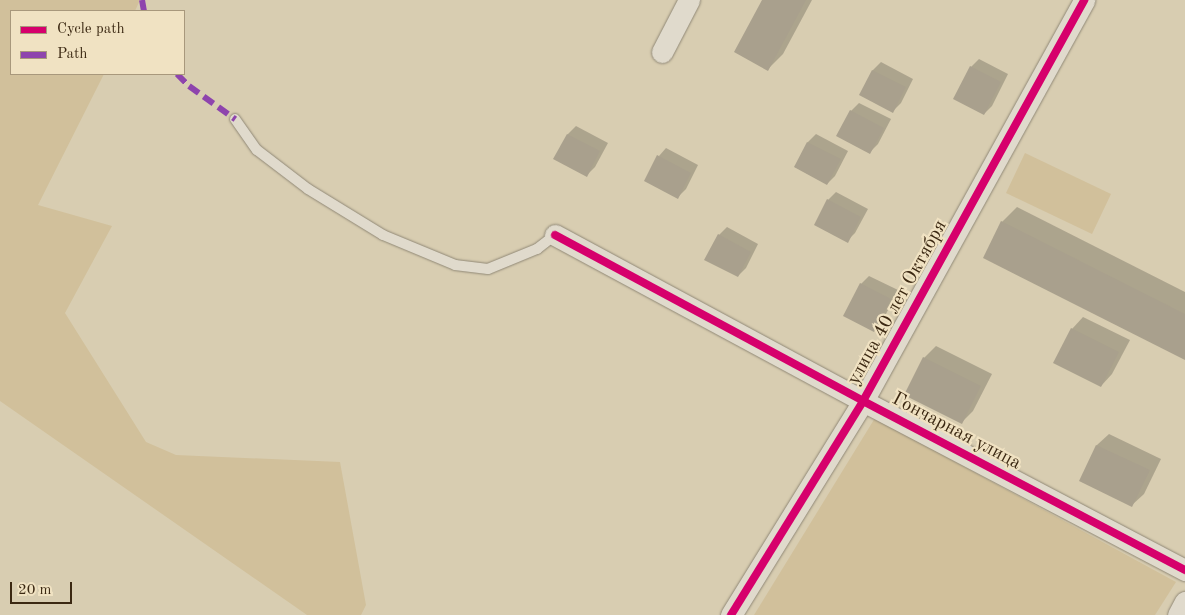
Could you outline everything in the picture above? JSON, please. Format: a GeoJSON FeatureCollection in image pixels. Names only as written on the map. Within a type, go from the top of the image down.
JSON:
{"type":"FeatureCollection","features":[{"type":"Feature","properties":{"kind":"street"},"geometry":{"type":"LineString","coordinates":[[662,52],[689,0]]}},
{"type":"Feature","properties":{"kind":"street","name":"улица 40 лет Октября"},"geometry":{"type":"LineString","coordinates":[[731,615],[863,401],[1084,0]]}},
{"type":"Feature","properties":{"kind":"street","name":"Гончарная улица"},"geometry":{"type":"LineString","coordinates":[[555,235],[863,401],[1185,570]]}},
{"type":"Feature","properties":{"kind":"street"},"geometry":{"type":"LineString","coordinates":[[1178,615],[1185,602]]}},
{"type":"Feature","properties":{"kind":"lane"},"geometry":{"type":"LineString","coordinates":[[235,119],[257,150],[308,190],[383,235],[455,265],[488,269],[537,248],[555,235]]}},
{"type":"Feature","properties":{"kind":"shaded area"},"geometry":{"type":"Polygon","coordinates":[[[0,0],[140,0],[135,10],[10,10],[10,75],[103,75],[38,205],[112,226],[65,313],[146,442],[176,455],[340,462],[366,605],[361,615],[307,615],[0,401],[0,0]]]}},
{"type":"Feature","properties":{"kind":"shaded area"},"geometry":{"type":"Polygon","coordinates":[[[1025,153],[1111,194],[1092,234],[1006,193],[1025,153]]]}},
{"type":"Feature","properties":{"kind":"shaded area"},"geometry":{"type":"Polygon","coordinates":[[[875,418],[1176,582],[1155,615],[754,615],[875,418]]]}},
{"type":"Feature","properties":{"kind":"building"},"geometry":{"type":"Polygon","coordinates":[[[762,0],[806,0],[768,71],[734,52],[762,0]]]}},
{"type":"Feature","properties":{"kind":"building"},"geometry":{"type":"Polygon","coordinates":[[[970,66],[1001,82],[984,115],[953,99],[970,66]]]}},
{"type":"Feature","properties":{"kind":"building"},"geometry":{"type":"Polygon","coordinates":[[[872,70],[906,87],[893,113],[859,95],[872,70]]]}},
{"type":"Feature","properties":{"kind":"building"},"geometry":{"type":"Polygon","coordinates":[[[850,110],[884,128],[870,154],[836,136],[850,110]]]}},
{"type":"Feature","properties":{"kind":"building"},"geometry":{"type":"Polygon","coordinates":[[[567,134],[600,151],[587,177],[553,159],[567,134]]]}},
{"type":"Feature","properties":{"kind":"building"},"geometry":{"type":"Polygon","coordinates":[[[807,142],[841,159],[827,185],[794,167],[807,142]]]}},
{"type":"Feature","properties":{"kind":"building"},"geometry":{"type":"Polygon","coordinates":[[[657,155],[691,173],[678,199],[644,181],[657,155]]]}},
{"type":"Feature","properties":{"kind":"building"},"geometry":{"type":"Polygon","coordinates":[[[827,199],[861,217],[848,243],[814,225],[827,199]]]}},
{"type":"Feature","properties":{"kind":"building"},"geometry":{"type":"Polygon","coordinates":[[[1001,221],[1185,314],[1185,360],[983,258],[1001,221]]]}},
{"type":"Feature","properties":{"kind":"building"},"geometry":{"type":"Polygon","coordinates":[[[718,234],[751,252],[738,277],[704,260],[718,234]]]}},
{"type":"Feature","properties":{"kind":"building"},"geometry":{"type":"Polygon","coordinates":[[[860,283],[891,299],[874,332],[843,316],[860,283]]]}},
{"type":"Feature","properties":{"kind":"building"},"geometry":{"type":"Polygon","coordinates":[[[1071,328],[1119,352],[1101,387],[1053,363],[1071,328]]]}},
{"type":"Feature","properties":{"kind":"building"},"geometry":{"type":"Polygon","coordinates":[[[923,357],[981,386],[962,424],[904,395],[923,357]]]}},
{"type":"Feature","properties":{"kind":"building"},"geometry":{"type":"Polygon","coordinates":[[[1096,445],[1150,470],[1132,507],[1079,481],[1096,445]]]}},
{"type":"Feature","properties":{"kind":"marked path"},"geometry":{"type":"LineString","coordinates":[[142,0],[144,10]]}},
{"type":"Feature","properties":{"kind":"marked path"},"geometry":{"type":"LineString","coordinates":[[178,75],[189,86],[235,119]]}},
{"type":"Feature","properties":{"kind":"cycle path"},"geometry":{"type":"LineString","coordinates":[[731,615],[863,401],[1084,0]]}},
{"type":"Feature","properties":{"kind":"cycle path"},"geometry":{"type":"LineString","coordinates":[[555,235],[863,401],[1185,570]]}}]}
